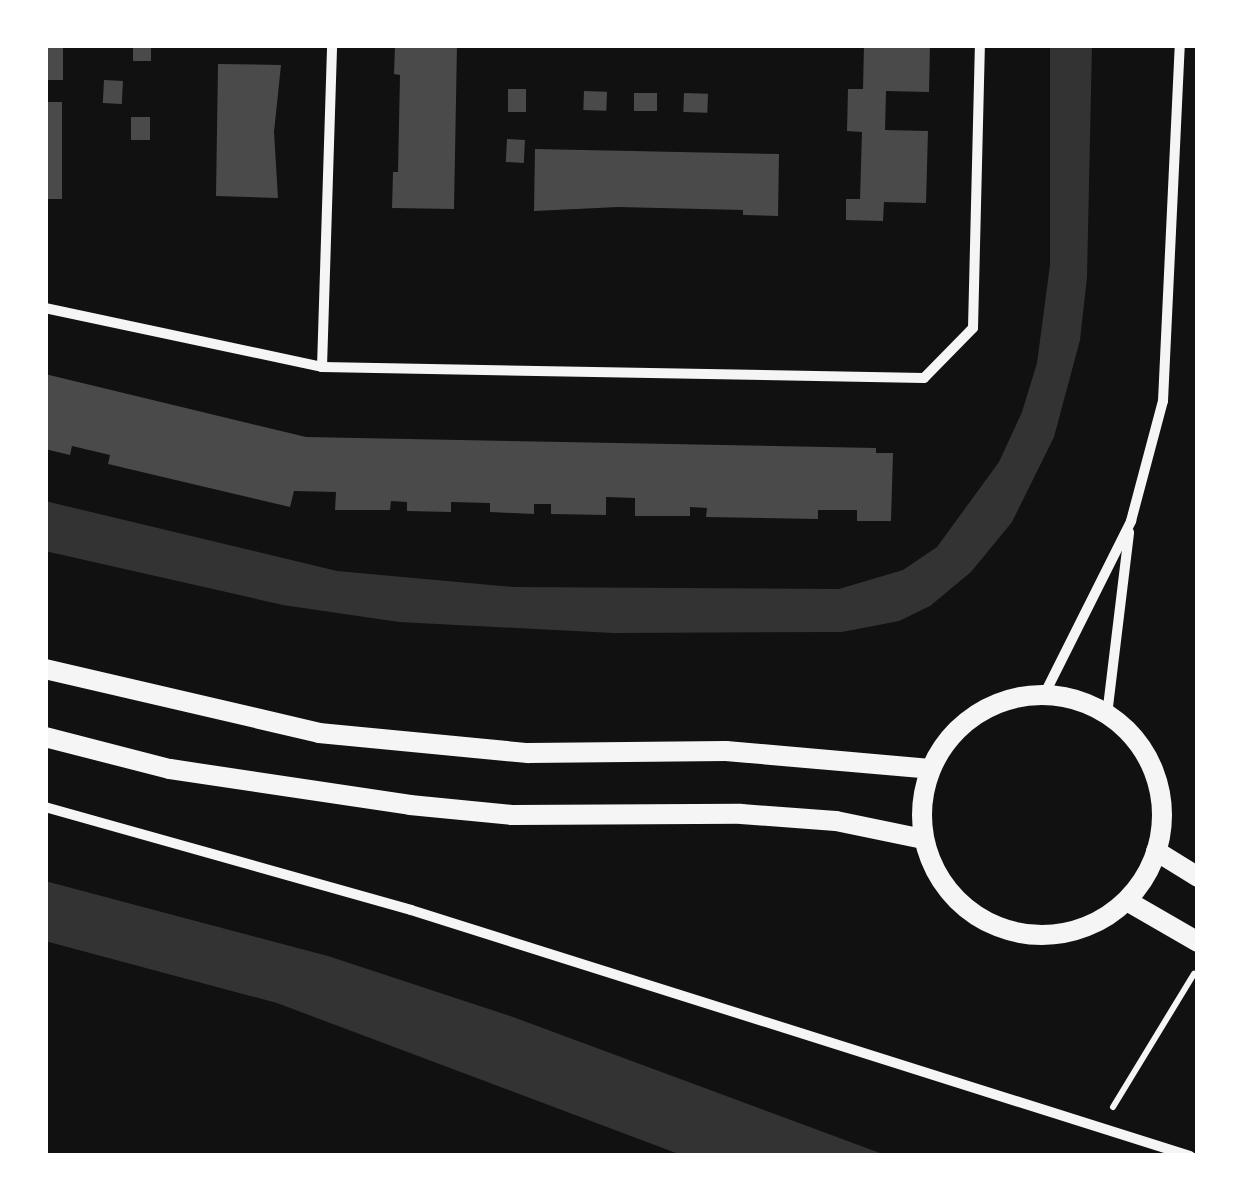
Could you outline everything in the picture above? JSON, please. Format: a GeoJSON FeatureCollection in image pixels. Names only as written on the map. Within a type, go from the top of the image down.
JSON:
{"type":"FeatureCollection","features":[{"type":"Feature","properties":{"kind":"main road"},"geometry":{"type":"LineString","coordinates":[[45,668],[319,734],[528,754],[726,751],[930,769]]}},
{"type":"Feature","properties":{"kind":"main road"},"geometry":{"type":"LineString","coordinates":[[1044,695],[1077,700],[1107,715],[1136,741],[1155,774],[1162,812],[1156,851],[1126,901],[1083,928],[1032,935],[1007,930],[962,906],[931,864],[921,816],[930,769],[952,734],[967,720],[1004,701],[1044,695]]}},
{"type":"Feature","properties":{"kind":"main road"},"geometry":{"type":"LineString","coordinates":[[45,737],[170,769],[410,805],[512,815],[741,814],[836,821],[923,839]]}},
{"type":"Feature","properties":{"kind":"main road"},"geometry":{"type":"LineString","coordinates":[[1156,851],[1198,877]]}},
{"type":"Feature","properties":{"kind":"main road"},"geometry":{"type":"LineString","coordinates":[[1126,901],[1198,942]]}},
{"type":"Feature","properties":{"kind":"street"},"geometry":{"type":"LineString","coordinates":[[322,366],[332,45]]}},
{"type":"Feature","properties":{"kind":"street"},"geometry":{"type":"LineString","coordinates":[[45,308],[322,366],[924,378],[973,328],[980,45]]}},
{"type":"Feature","properties":{"kind":"street"},"geometry":{"type":"LineString","coordinates":[[1107,715],[1131,521],[1164,401],[1180,45]]}},
{"type":"Feature","properties":{"kind":"street"},"geometry":{"type":"LineString","coordinates":[[1044,695],[1131,521]]}},
{"type":"Feature","properties":{"kind":"street"},"geometry":{"type":"LineString","coordinates":[[45,807],[411,910],[1190,1156]]}},
{"type":"Feature","properties":{"kind":"path"},"geometry":{"type":"LineString","coordinates":[[1102,1126],[1194,974]]}},
{"type":"Feature","properties":{"kind":"shaded area"},"geometry":{"type":"Polygon","coordinates":[[[1050,45],[1092,45],[1087,277],[1080,340],[1054,437],[1012,522],[971,572],[930,606],[899,621],[842,632],[613,633],[399,622],[283,605],[45,551],[45,501],[337,571],[513,587],[839,589],[903,570],[937,547],[999,462],[1022,412],[1037,363],[1050,265],[1050,45]]]}},
{"type":"Feature","properties":{"kind":"shaded area"},"geometry":{"type":"Polygon","coordinates":[[[45,881],[328,956],[513,1017],[888,1156],[684,1156],[277,1003],[45,941],[45,881]]]}},
{"type":"Feature","properties":{"kind":"building"},"geometry":{"type":"Polygon","coordinates":[[[45,45],[63,45],[63,80],[45,80],[45,45]]]}},
{"type":"Feature","properties":{"kind":"building"},"geometry":{"type":"Polygon","coordinates":[[[133,45],[151,45],[151,61],[133,61],[133,45]]]}},
{"type":"Feature","properties":{"kind":"building"},"geometry":{"type":"Polygon","coordinates":[[[395,45],[457,45],[454,209],[392,208],[393,172],[398,172],[400,75],[394,74],[395,45]]]}},
{"type":"Feature","properties":{"kind":"building"},"geometry":{"type":"Polygon","coordinates":[[[864,45],[930,45],[929,92],[886,91],[885,130],[928,131],[926,203],[884,202],[883,221],[846,220],[846,199],[860,199],[862,132],[847,131],[848,89],[863,89],[864,45]]]}},
{"type":"Feature","properties":{"kind":"building"},"geometry":{"type":"Polygon","coordinates":[[[218,64],[281,65],[274,132],[278,198],[216,196],[218,64]]]}},
{"type":"Feature","properties":{"kind":"building"},"geometry":{"type":"Polygon","coordinates":[[[104,80],[123,81],[122,104],[103,103],[104,80]]]}},
{"type":"Feature","properties":{"kind":"building"},"geometry":{"type":"Polygon","coordinates":[[[508,89],[526,89],[526,112],[508,112],[508,89]]]}},
{"type":"Feature","properties":{"kind":"building"},"geometry":{"type":"Polygon","coordinates":[[[584,91],[607,92],[606,111],[583,110],[584,91]]]}},
{"type":"Feature","properties":{"kind":"building"},"geometry":{"type":"Polygon","coordinates":[[[634,93],[657,93],[657,111],[634,111],[634,93]]]}},
{"type":"Feature","properties":{"kind":"building"},"geometry":{"type":"Polygon","coordinates":[[[684,93],[708,94],[707,113],[683,112],[684,93]]]}},
{"type":"Feature","properties":{"kind":"building"},"geometry":{"type":"Polygon","coordinates":[[[45,102],[62,102],[62,199],[45,199],[45,102]]]}},
{"type":"Feature","properties":{"kind":"building"},"geometry":{"type":"Polygon","coordinates":[[[131,117],[150,117],[150,140],[131,140],[131,117]]]}},
{"type":"Feature","properties":{"kind":"building"},"geometry":{"type":"Polygon","coordinates":[[[507,139],[525,140],[524,163],[506,162],[507,139]]]}},
{"type":"Feature","properties":{"kind":"building"},"geometry":{"type":"Polygon","coordinates":[[[535,149],[779,154],[778,216],[743,215],[743,210],[618,207],[534,211],[535,149]]]}},
{"type":"Feature","properties":{"kind":"building"},"geometry":{"type":"Polygon","coordinates":[[[45,374],[306,437],[876,448],[876,453],[893,453],[891,521],[857,521],[857,510],[818,510],[818,519],[706,517],[707,508],[690,507],[690,516],[635,516],[635,498],[606,497],[606,515],[551,514],[551,504],[534,504],[534,514],[490,512],[490,503],[451,502],[451,512],[407,511],[407,502],[391,501],[390,510],[335,510],[336,492],[294,491],[290,507],[108,464],[110,455],[72,446],[70,455],[45,449],[45,374]]]}}]}
